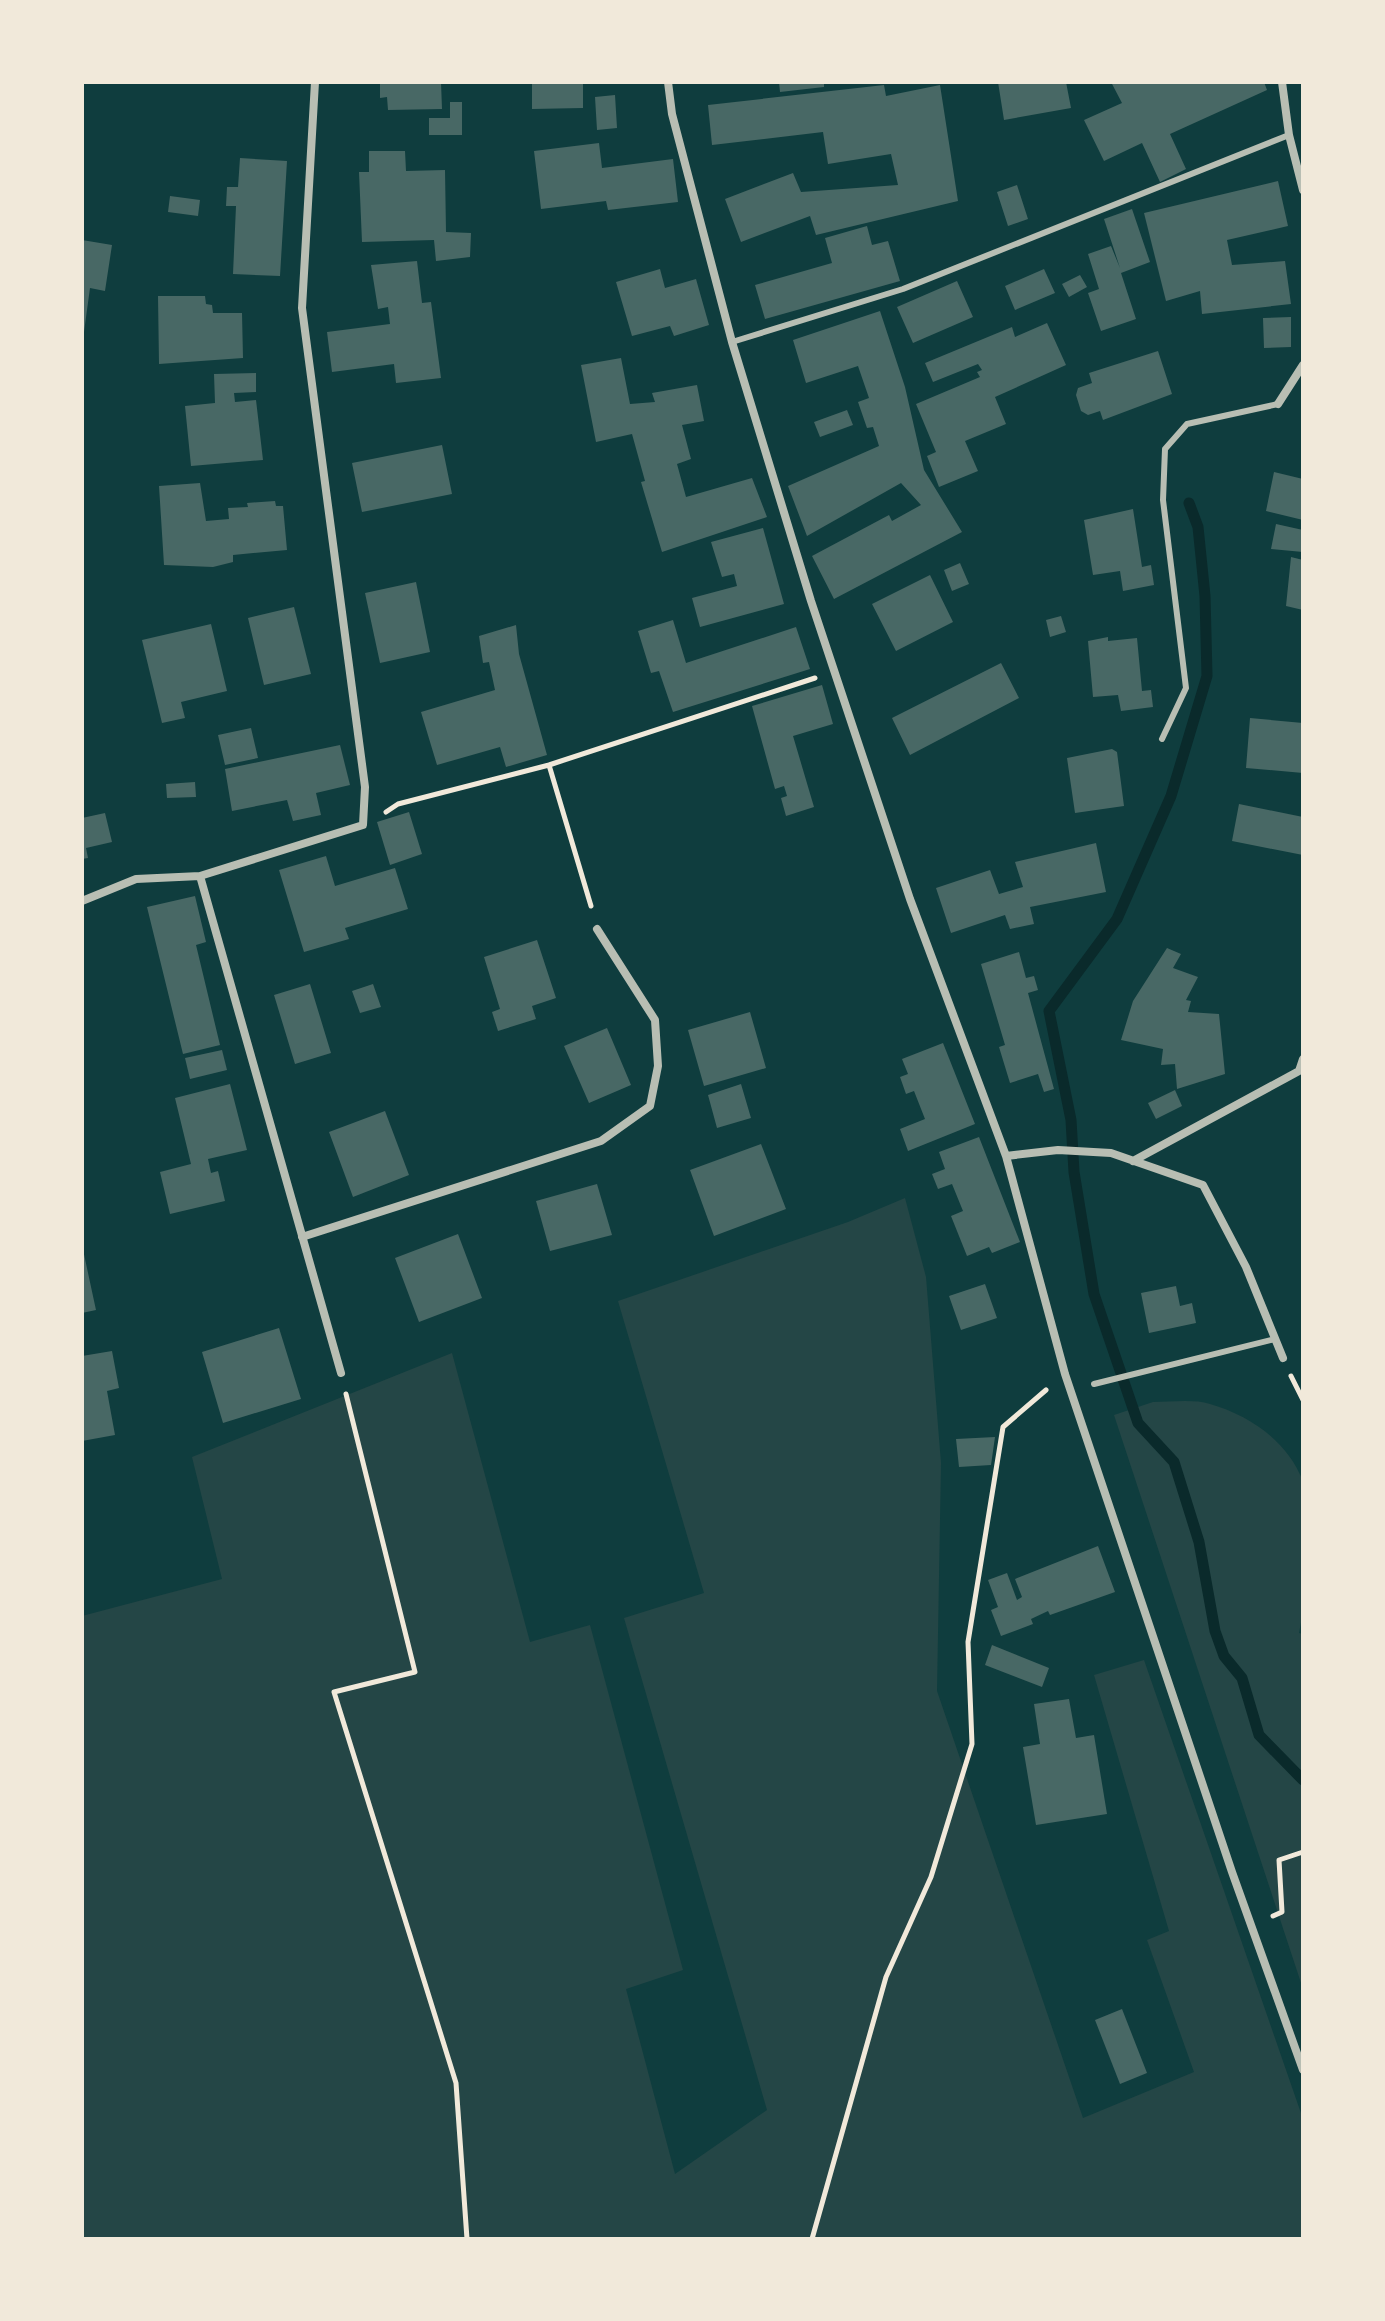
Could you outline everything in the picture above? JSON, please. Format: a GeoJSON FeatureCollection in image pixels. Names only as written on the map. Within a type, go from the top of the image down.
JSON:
{"type":"FeatureCollection","features":[{"type":"Feature","properties":{"kind":"street"},"geometry":{"type":"LineString","coordinates":[[82,901],[136,879],[200,876],[363,825],[365,787],[302,308],[315,82]]}},
{"type":"Feature","properties":{"kind":"street"},"geometry":{"type":"LineString","coordinates":[[668,82],[672,114],[732,342],[835,672],[910,899],[1006,1156],[1065,1374],[1232,1872],[1303,2070]]}},
{"type":"Feature","properties":{"kind":"street"},"geometry":{"type":"LineString","coordinates":[[1282,82],[1289,135],[1303,190]]}},
{"type":"Feature","properties":{"kind":"street"},"geometry":{"type":"LineString","coordinates":[[1278,404],[1303,365]]}},
{"type":"Feature","properties":{"kind":"street"},"geometry":{"type":"LineString","coordinates":[[200,876],[341,1373]]}},
{"type":"Feature","properties":{"kind":"street"},"geometry":{"type":"LineString","coordinates":[[302,1237],[601,1141],[650,1106],[658,1066],[655,1020],[597,929]]}},
{"type":"Feature","properties":{"kind":"street"},"geometry":{"type":"LineString","coordinates":[[1133,1161],[1299,1071],[1303,1059]]}},
{"type":"Feature","properties":{"kind":"street"},"geometry":{"type":"LineString","coordinates":[[1006,1156],[1058,1150],[1111,1153],[1203,1185],[1246,1267],[1283,1358]]}},
{"type":"Feature","properties":{"kind":"lane"},"geometry":{"type":"LineString","coordinates":[[732,342],[903,289],[1289,135]]}},
{"type":"Feature","properties":{"kind":"lane"},"geometry":{"type":"LineString","coordinates":[[1162,739],[1186,688],[1163,500],[1165,449],[1187,424],[1278,404]]}},
{"type":"Feature","properties":{"kind":"lane"},"geometry":{"type":"LineString","coordinates":[[1094,1384],[1275,1339]]}},
{"type":"Feature","properties":{"kind":"path"},"geometry":{"type":"LineString","coordinates":[[363,825],[398,804],[549,765],[835,672]]}},
{"type":"Feature","properties":{"kind":"path"},"geometry":{"type":"LineString","coordinates":[[549,765],[597,929]]}},
{"type":"Feature","properties":{"kind":"path"},"geometry":{"type":"LineString","coordinates":[[341,1373],[415,1672],[334,1692],[456,2083],[467,2239]]}},
{"type":"Feature","properties":{"kind":"path"},"geometry":{"type":"LineString","coordinates":[[812,2239],[886,1977],[931,1877],[972,1744],[968,1642],[1003,1427],[1065,1374]]}},
{"type":"Feature","properties":{"kind":"path"},"geometry":{"type":"LineString","coordinates":[[1275,1915],[1282,1912],[1279,1860],[1303,1852]]}},
{"type":"Feature","properties":{"kind":"shaded area"},"geometry":{"type":"Polygon","coordinates":[[[905,1198],[926,1277],[941,1463],[937,1691],[1083,2118],[1194,2072],[1147,1940],[1169,1931],[1094,1675],[1144,1660],[1303,2119],[1303,2239],[82,2239],[82,1616],[222,1579],[192,1457],[452,1353],[530,1642],[590,1625],[683,1970],[626,1989],[675,2174],[767,2110],[624,1618],[704,1593],[618,1301],[848,1222],[905,1198]]]}},
{"type":"Feature","properties":{"kind":"shaded area"},"geometry":{"type":"Polygon","coordinates":[[[1153,1402],[1204,1402],[1240,1415],[1277,1442],[1303,1481],[1303,1612],[1299,1633],[1303,1634],[1303,1989],[1114,1415],[1153,1402]]]}},
{"type":"Feature","properties":{"kind":"building"},"geometry":{"type":"Polygon","coordinates":[[[380,82],[441,82],[442,109],[388,110],[387,97],[380,98],[380,82]]]}},
{"type":"Feature","properties":{"kind":"building"},"geometry":{"type":"Polygon","coordinates":[[[532,82],[583,82],[583,108],[532,109],[532,82]]]}},
{"type":"Feature","properties":{"kind":"building"},"geometry":{"type":"Polygon","coordinates":[[[779,82],[824,82],[824,87],[780,92],[779,82]]]}},
{"type":"Feature","properties":{"kind":"building"},"geometry":{"type":"Polygon","coordinates":[[[998,82],[1066,82],[1071,108],[1004,120],[998,82]]]}},
{"type":"Feature","properties":{"kind":"building"},"geometry":{"type":"Polygon","coordinates":[[[1111,82],[1264,82],[1267,90],[1170,134],[1186,169],[1160,182],[1142,143],[1104,161],[1084,120],[1122,103],[1111,82]]]}},
{"type":"Feature","properties":{"kind":"building"},"geometry":{"type":"Polygon","coordinates":[[[884,85],[886,96],[940,85],[958,201],[816,235],[810,216],[741,242],[725,199],[793,173],[801,192],[898,185],[891,154],[828,164],[823,132],[712,145],[708,105],[884,85]]]}},
{"type":"Feature","properties":{"kind":"building"},"geometry":{"type":"Polygon","coordinates":[[[615,95],[617,128],[597,130],[595,97],[615,95]]]}},
{"type":"Feature","properties":{"kind":"building"},"geometry":{"type":"Polygon","coordinates":[[[450,102],[462,102],[462,135],[429,135],[429,118],[450,118],[450,102]]]}},
{"type":"Feature","properties":{"kind":"building"},"geometry":{"type":"Polygon","coordinates":[[[599,143],[602,168],[673,159],[678,202],[608,210],[606,201],[541,209],[534,151],[599,143]]]}},
{"type":"Feature","properties":{"kind":"building"},"geometry":{"type":"Polygon","coordinates":[[[369,151],[405,151],[406,171],[445,170],[446,232],[471,233],[470,257],[436,261],[434,240],[362,242],[359,172],[369,172],[369,151]]]}},
{"type":"Feature","properties":{"kind":"building"},"geometry":{"type":"Polygon","coordinates":[[[240,158],[287,161],[280,276],[233,274],[236,206],[226,206],[227,187],[238,187],[240,158]]]}},
{"type":"Feature","properties":{"kind":"building"},"geometry":{"type":"Polygon","coordinates":[[[1278,181],[1288,226],[1227,240],[1232,265],[1285,261],[1291,304],[1202,314],[1200,291],[1166,301],[1144,213],[1278,181]]]}},
{"type":"Feature","properties":{"kind":"building"},"geometry":{"type":"Polygon","coordinates":[[[1017,185],[1028,219],[1008,226],[997,192],[1017,185]]]}},
{"type":"Feature","properties":{"kind":"building"},"geometry":{"type":"Polygon","coordinates":[[[170,196],[200,200],[198,216],[168,212],[170,196]]]}},
{"type":"Feature","properties":{"kind":"building"},"geometry":{"type":"Polygon","coordinates":[[[1132,209],[1150,262],[1121,273],[1136,319],[1101,331],[1088,293],[1099,289],[1088,254],[1111,246],[1120,268],[1104,219],[1132,209]]]}},
{"type":"Feature","properties":{"kind":"building"},"geometry":{"type":"Polygon","coordinates":[[[867,226],[872,245],[888,241],[900,281],[765,319],[755,285],[832,263],[825,238],[867,226]]]}},
{"type":"Feature","properties":{"kind":"building"},"geometry":{"type":"Polygon","coordinates":[[[82,240],[112,245],[105,291],[90,288],[84,332],[82,240]]]}},
{"type":"Feature","properties":{"kind":"building"},"geometry":{"type":"Polygon","coordinates":[[[417,261],[422,303],[431,302],[441,378],[396,383],[394,364],[332,372],[327,332],[390,324],[388,307],[378,309],[371,265],[417,261]]]}},
{"type":"Feature","properties":{"kind":"building"},"geometry":{"type":"Polygon","coordinates":[[[660,269],[665,288],[696,279],[709,325],[674,336],[670,326],[632,336],[616,282],[660,269]]]}},
{"type":"Feature","properties":{"kind":"building"},"geometry":{"type":"Polygon","coordinates":[[[1044,269],[1055,293],[1015,310],[1005,286],[1044,269]]]}},
{"type":"Feature","properties":{"kind":"building"},"geometry":{"type":"Polygon","coordinates":[[[1080,275],[1087,287],[1069,297],[1062,284],[1080,275]]]}},
{"type":"Feature","properties":{"kind":"building"},"geometry":{"type":"Polygon","coordinates":[[[957,281],[973,317],[913,343],[897,307],[957,281]]]}},
{"type":"Feature","properties":{"kind":"building"},"geometry":{"type":"Polygon","coordinates":[[[158,296],[205,296],[206,304],[212,305],[213,313],[242,313],[243,358],[159,364],[158,296]]]}},
{"type":"Feature","properties":{"kind":"building"},"geometry":{"type":"Polygon","coordinates":[[[880,311],[905,387],[924,470],[962,532],[834,599],[812,556],[889,515],[892,521],[921,505],[901,483],[807,536],[788,486],[879,446],[873,427],[867,428],[858,402],[869,398],[858,366],[806,383],[793,340],[880,311]]]}},
{"type":"Feature","properties":{"kind":"building"},"geometry":{"type":"Polygon","coordinates":[[[1291,317],[1291,347],[1264,348],[1263,318],[1291,317]]]}},
{"type":"Feature","properties":{"kind":"building"},"geometry":{"type":"Polygon","coordinates":[[[1047,323],[1066,365],[995,397],[1006,424],[965,441],[978,471],[939,487],[927,456],[936,452],[916,404],[980,377],[977,372],[982,370],[978,364],[933,382],[925,363],[1012,327],[1015,337],[1047,323]]]}},
{"type":"Feature","properties":{"kind":"building"},"geometry":{"type":"Polygon","coordinates":[[[1158,351],[1172,394],[1103,420],[1100,411],[1088,415],[1081,411],[1076,395],[1078,388],[1092,383],[1089,373],[1158,351]]]}},
{"type":"Feature","properties":{"kind":"building"},"geometry":{"type":"Polygon","coordinates":[[[621,358],[630,404],[655,402],[652,393],[697,385],[704,421],[682,425],[691,459],[677,464],[686,497],[752,478],[767,517],[662,552],[641,482],[645,481],[632,434],[596,442],[581,365],[621,358]]]}},
{"type":"Feature","properties":{"kind":"building"},"geometry":{"type":"Polygon","coordinates":[[[256,373],[256,392],[234,393],[235,402],[256,400],[263,460],[191,466],[185,406],[215,403],[214,374],[256,373]]]}},
{"type":"Feature","properties":{"kind":"building"},"geometry":{"type":"Polygon","coordinates":[[[847,410],[853,425],[820,437],[814,422],[847,410]]]}},
{"type":"Feature","properties":{"kind":"building"},"geometry":{"type":"Polygon","coordinates":[[[442,445],[452,494],[362,512],[352,463],[442,445]]]}},
{"type":"Feature","properties":{"kind":"building"},"geometry":{"type":"Polygon","coordinates":[[[1274,472],[1303,479],[1303,520],[1266,511],[1274,472]]]}},
{"type":"Feature","properties":{"kind":"building"},"geometry":{"type":"Polygon","coordinates":[[[200,483],[206,521],[229,519],[228,508],[248,507],[247,503],[275,501],[276,506],[283,506],[287,550],[233,555],[233,562],[213,567],[164,565],[159,486],[200,483]]]}},
{"type":"Feature","properties":{"kind":"building"},"geometry":{"type":"Polygon","coordinates":[[[1133,509],[1142,567],[1151,565],[1154,585],[1123,591],[1120,571],[1093,575],[1084,520],[1133,509]]]}},
{"type":"Feature","properties":{"kind":"building"},"geometry":{"type":"Polygon","coordinates":[[[1276,524],[1303,530],[1303,552],[1271,549],[1276,524]]]}},
{"type":"Feature","properties":{"kind":"building"},"geometry":{"type":"Polygon","coordinates":[[[763,528],[784,604],[700,627],[692,598],[737,586],[734,574],[722,577],[711,542],[763,528]]]}},
{"type":"Feature","properties":{"kind":"building"},"geometry":{"type":"Polygon","coordinates":[[[1291,557],[1303,560],[1303,610],[1286,606],[1291,557]]]}},
{"type":"Feature","properties":{"kind":"building"},"geometry":{"type":"Polygon","coordinates":[[[960,563],[969,584],[952,591],[944,570],[960,563]]]}},
{"type":"Feature","properties":{"kind":"building"},"geometry":{"type":"Polygon","coordinates":[[[930,575],[953,622],[896,651],[872,604],[930,575]]]}},
{"type":"Feature","properties":{"kind":"building"},"geometry":{"type":"Polygon","coordinates":[[[416,582],[430,652],[380,663],[365,593],[416,582]]]}},
{"type":"Feature","properties":{"kind":"building"},"geometry":{"type":"Polygon","coordinates":[[[294,607],[311,674],[264,685],[248,618],[294,607]]]}},
{"type":"Feature","properties":{"kind":"building"},"geometry":{"type":"Polygon","coordinates":[[[1061,616],[1066,632],[1050,637],[1046,620],[1061,616]]]}},
{"type":"Feature","properties":{"kind":"building"},"geometry":{"type":"Polygon","coordinates":[[[673,620],[686,663],[796,627],[810,669],[673,712],[659,671],[651,673],[638,631],[673,620]]]}},
{"type":"Feature","properties":{"kind":"building"},"geometry":{"type":"Polygon","coordinates":[[[211,624],[227,691],[181,702],[185,718],[162,723],[142,640],[211,624]]]}},
{"type":"Feature","properties":{"kind":"building"},"geometry":{"type":"Polygon","coordinates":[[[516,625],[519,654],[547,755],[506,767],[500,747],[437,765],[421,712],[495,690],[489,662],[483,663],[479,636],[516,625]]]}},
{"type":"Feature","properties":{"kind":"building"},"geometry":{"type":"Polygon","coordinates":[[[1108,637],[1108,641],[1137,638],[1142,691],[1151,690],[1153,707],[1121,711],[1118,695],[1093,697],[1088,641],[1108,637]]]}},
{"type":"Feature","properties":{"kind":"building"},"geometry":{"type":"Polygon","coordinates":[[[1001,663],[1019,698],[910,755],[892,718],[1001,663]]]}},
{"type":"Feature","properties":{"kind":"building"},"geometry":{"type":"Polygon","coordinates":[[[822,685],[833,724],[793,736],[814,807],[786,816],[781,798],[787,796],[784,786],[775,789],[752,706],[822,685]]]}},
{"type":"Feature","properties":{"kind":"building"},"geometry":{"type":"Polygon","coordinates":[[[1250,718],[1303,723],[1303,773],[1246,768],[1250,718]]]}},
{"type":"Feature","properties":{"kind":"building"},"geometry":{"type":"Polygon","coordinates":[[[251,728],[258,758],[225,765],[218,735],[251,728]]]}},
{"type":"Feature","properties":{"kind":"building"},"geometry":{"type":"Polygon","coordinates":[[[340,745],[350,785],[316,793],[321,815],[293,821],[287,800],[232,811],[225,769],[340,745]]]}},
{"type":"Feature","properties":{"kind":"building"},"geometry":{"type":"Polygon","coordinates":[[[1112,749],[1117,752],[1124,806],[1075,813],[1067,758],[1112,749]]]}},
{"type":"Feature","properties":{"kind":"building"},"geometry":{"type":"Polygon","coordinates":[[[195,782],[196,797],[167,798],[166,784],[195,782]]]}},
{"type":"Feature","properties":{"kind":"building"},"geometry":{"type":"Polygon","coordinates":[[[1239,804],[1303,817],[1303,855],[1232,841],[1239,804]]]}},
{"type":"Feature","properties":{"kind":"building"},"geometry":{"type":"Polygon","coordinates":[[[409,812],[422,854],[390,865],[377,822],[409,812]]]}},
{"type":"Feature","properties":{"kind":"building"},"geometry":{"type":"Polygon","coordinates":[[[105,813],[112,842],[86,848],[88,858],[82,859],[82,818],[105,813]]]}},
{"type":"Feature","properties":{"kind":"building"},"geometry":{"type":"Polygon","coordinates":[[[1096,843],[1106,892],[1030,907],[1034,924],[1010,929],[1005,915],[951,933],[936,888],[990,870],[999,894],[1023,887],[1015,862],[1096,843]]]}},
{"type":"Feature","properties":{"kind":"building"},"geometry":{"type":"Polygon","coordinates":[[[326,856],[335,886],[395,868],[408,909],[345,928],[349,939],[304,952],[279,870],[326,856]]]}},
{"type":"Feature","properties":{"kind":"building"},"geometry":{"type":"Polygon","coordinates":[[[195,896],[206,942],[196,945],[220,1045],[183,1054],[147,907],[195,896]]]}},
{"type":"Feature","properties":{"kind":"building"},"geometry":{"type":"Polygon","coordinates":[[[537,940],[556,998],[532,1006],[536,1019],[498,1031],[492,1012],[500,1009],[484,957],[537,940]]]}},
{"type":"Feature","properties":{"kind":"building"},"geometry":{"type":"Polygon","coordinates":[[[1167,948],[1181,954],[1173,968],[1198,977],[1186,1000],[1191,1001],[1188,1012],[1219,1014],[1225,1074],[1177,1089],[1175,1064],[1161,1065],[1163,1049],[1121,1040],[1133,1001],[1167,948]]]}},
{"type":"Feature","properties":{"kind":"building"},"geometry":{"type":"Polygon","coordinates":[[[1019,952],[1026,978],[1034,976],[1038,990],[1028,993],[1054,1089],[1044,1092],[1038,1074],[1010,1083],[999,1047],[1005,1045],[981,964],[1019,952]]]}},
{"type":"Feature","properties":{"kind":"building"},"geometry":{"type":"Polygon","coordinates":[[[310,984],[331,1053],[295,1064],[274,995],[310,984]]]}},
{"type":"Feature","properties":{"kind":"building"},"geometry":{"type":"Polygon","coordinates":[[[373,984],[381,1007],[360,1013],[352,991],[373,984]]]}},
{"type":"Feature","properties":{"kind":"building"},"geometry":{"type":"Polygon","coordinates":[[[750,1012],[766,1068],[704,1086],[688,1030],[750,1012]]]}},
{"type":"Feature","properties":{"kind":"building"},"geometry":{"type":"Polygon","coordinates":[[[607,1028],[631,1085],[589,1103],[564,1046],[607,1028]]]}},
{"type":"Feature","properties":{"kind":"building"},"geometry":{"type":"Polygon","coordinates":[[[943,1043],[975,1124],[908,1151],[900,1129],[925,1119],[914,1091],[906,1094],[900,1077],[908,1074],[902,1059],[943,1043]]]}},
{"type":"Feature","properties":{"kind":"building"},"geometry":{"type":"Polygon","coordinates":[[[222,1050],[227,1070],[190,1079],[185,1058],[222,1050]]]}},
{"type":"Feature","properties":{"kind":"building"},"geometry":{"type":"Polygon","coordinates":[[[230,1084],[247,1150],[208,1159],[211,1173],[218,1171],[225,1201],[170,1214],[160,1172],[191,1164],[175,1098],[230,1084]]]}},
{"type":"Feature","properties":{"kind":"building"},"geometry":{"type":"Polygon","coordinates":[[[741,1084],[751,1118],[717,1128],[708,1095],[741,1084]]]}},
{"type":"Feature","properties":{"kind":"building"},"geometry":{"type":"Polygon","coordinates":[[[1175,1090],[1182,1106],[1156,1119],[1148,1103],[1175,1090]]]}},
{"type":"Feature","properties":{"kind":"building"},"geometry":{"type":"Polygon","coordinates":[[[385,1111],[409,1175],[353,1197],[329,1132],[385,1111]]]}},
{"type":"Feature","properties":{"kind":"building"},"geometry":{"type":"Polygon","coordinates":[[[979,1137],[1020,1242],[992,1253],[989,1247],[967,1256],[951,1216],[963,1211],[952,1184],[938,1189],[932,1174],[945,1169],[939,1152],[979,1137]]]}},
{"type":"Feature","properties":{"kind":"building"},"geometry":{"type":"Polygon","coordinates":[[[761,1144],[786,1209],[714,1236],[690,1170],[761,1144]]]}},
{"type":"Feature","properties":{"kind":"building"},"geometry":{"type":"Polygon","coordinates":[[[597,1184],[612,1235],[550,1251],[536,1201],[597,1184]]]}},
{"type":"Feature","properties":{"kind":"building"},"geometry":{"type":"Polygon","coordinates":[[[458,1234],[482,1298],[419,1322],[395,1258],[458,1234]]]}},
{"type":"Feature","properties":{"kind":"building"},"geometry":{"type":"Polygon","coordinates":[[[82,1245],[96,1310],[82,1313],[82,1245]]]}},
{"type":"Feature","properties":{"kind":"building"},"geometry":{"type":"Polygon","coordinates":[[[985,1284],[997,1318],[961,1330],[949,1296],[985,1284]]]}},
{"type":"Feature","properties":{"kind":"building"},"geometry":{"type":"Polygon","coordinates":[[[1176,1286],[1180,1306],[1192,1303],[1196,1323],[1149,1333],[1141,1293],[1176,1286]]]}},
{"type":"Feature","properties":{"kind":"building"},"geometry":{"type":"Polygon","coordinates":[[[279,1328],[301,1399],[223,1423],[202,1352],[279,1328]]]}},
{"type":"Feature","properties":{"kind":"building"},"geometry":{"type":"Polygon","coordinates":[[[112,1351],[119,1388],[107,1391],[115,1435],[82,1441],[82,1356],[112,1351]]]}},
{"type":"Feature","properties":{"kind":"building"},"geometry":{"type":"Polygon","coordinates":[[[995,1437],[991,1465],[959,1467],[956,1439],[995,1437]]]}},
{"type":"Feature","properties":{"kind":"building"},"geometry":{"type":"Polygon","coordinates":[[[1098,1546],[1115,1592],[1050,1615],[1048,1611],[1031,1619],[1033,1624],[1001,1636],[991,1610],[998,1607],[988,1580],[1007,1573],[1017,1600],[1022,1597],[1015,1579],[1098,1546]]]}},
{"type":"Feature","properties":{"kind":"building"},"geometry":{"type":"Polygon","coordinates":[[[992,1645],[1049,1668],[1042,1687],[985,1665],[992,1645]]]}},
{"type":"Feature","properties":{"kind":"building"},"geometry":{"type":"Polygon","coordinates":[[[1069,1699],[1076,1738],[1094,1735],[1107,1814],[1036,1825],[1023,1747],[1040,1744],[1034,1704],[1069,1699]]]}},
{"type":"Feature","properties":{"kind":"building"},"geometry":{"type":"Polygon","coordinates":[[[1122,2009],[1147,2073],[1120,2084],[1095,2020],[1122,2009]]]}},
{"type":"Feature","properties":{"kind":"waterway"},"geometry":{"type":"LineString","coordinates":[[1189,503],[1198,527],[1205,596],[1207,676],[1171,796],[1117,919],[1049,1011],[1071,1120],[1074,1172],[1094,1294],[1138,1423],[1174,1462],[1199,1542],[1215,1631],[1224,1656],[1242,1678],[1259,1735],[1303,1780]]}}]}
